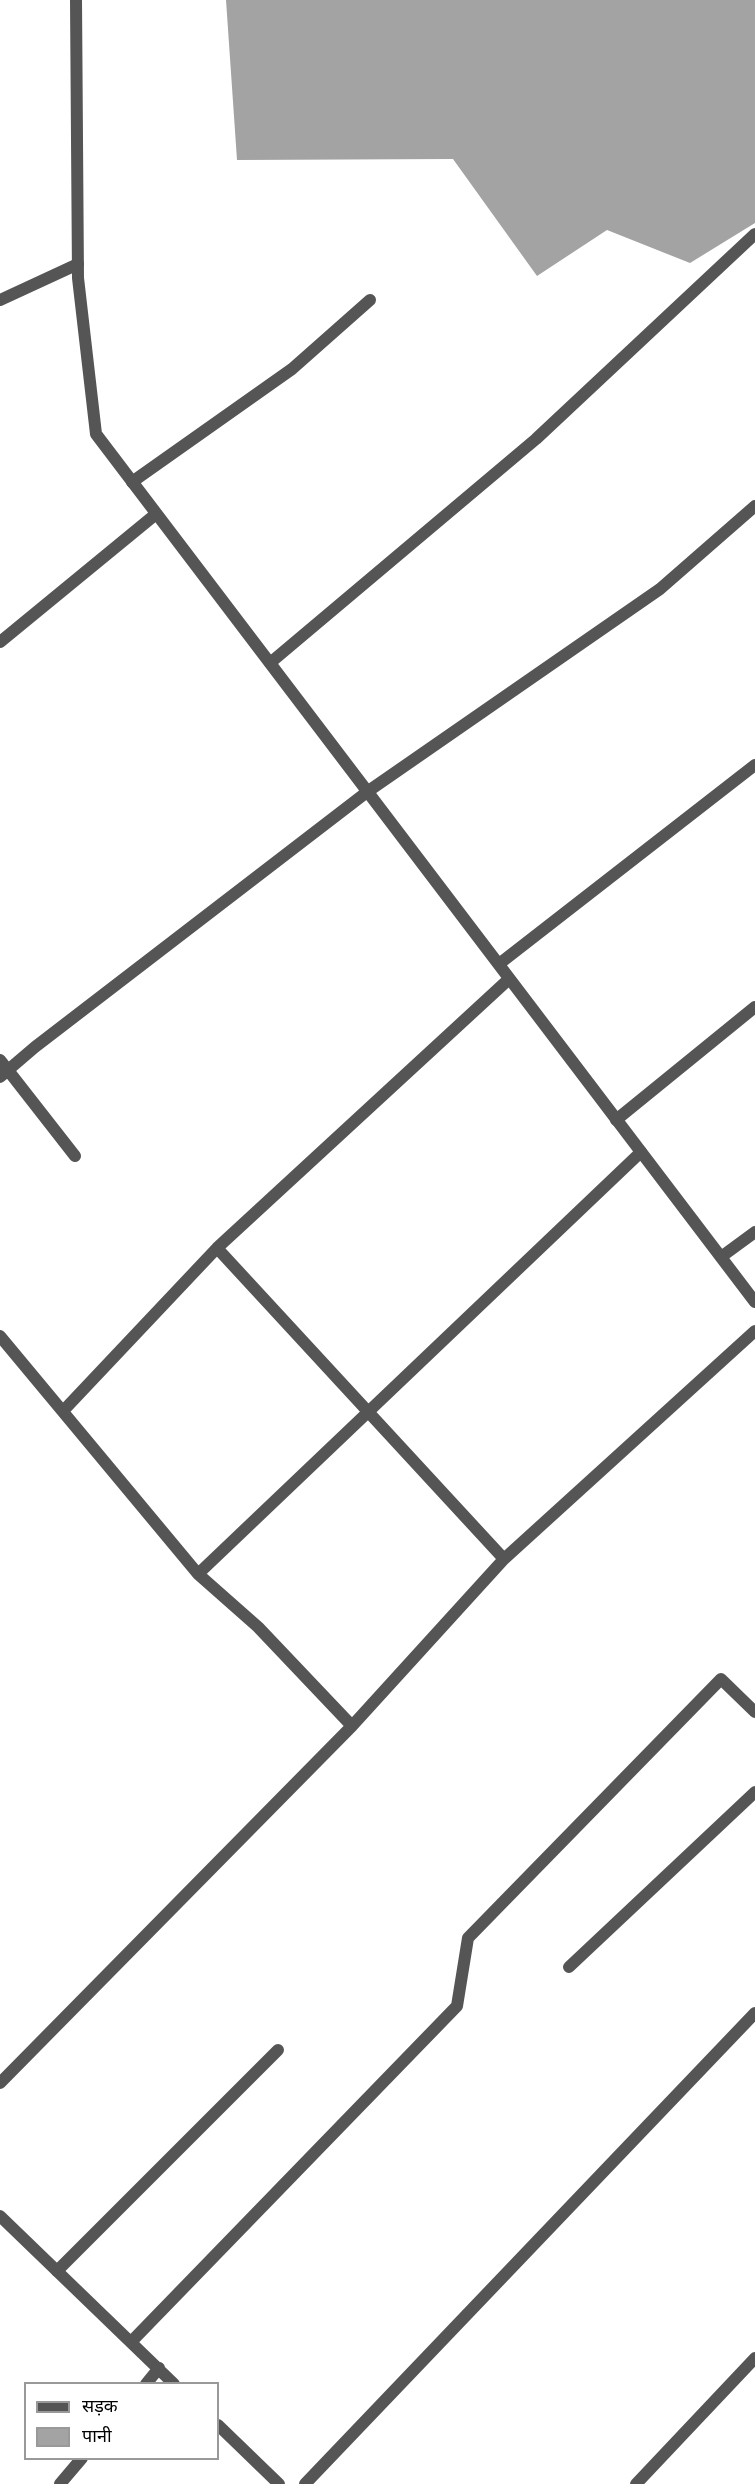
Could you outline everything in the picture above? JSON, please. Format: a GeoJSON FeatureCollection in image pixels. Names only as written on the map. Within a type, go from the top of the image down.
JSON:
{"type":"FeatureCollection","features":[{"type":"Feature","properties":{"kind":"street"},"geometry":{"type":"LineString","coordinates":[[76,0],[78,264],[96,435],[755,1302]]}},
{"type":"Feature","properties":{"kind":"street"},"geometry":{"type":"LineString","coordinates":[[270,663],[536,439],[754,236]]}},
{"type":"Feature","properties":{"kind":"street"},"geometry":{"type":"LineString","coordinates":[[0,300],[78,264]]}},
{"type":"Feature","properties":{"kind":"street"},"geometry":{"type":"LineString","coordinates":[[132,482],[292,369],[370,300]]}},
{"type":"Feature","properties":{"kind":"street"},"geometry":{"type":"LineString","coordinates":[[75,1156],[3,1069],[367,792],[660,589],[755,506]]}},
{"type":"Feature","properties":{"kind":"street"},"geometry":{"type":"LineString","coordinates":[[0,642],[156,514]]}},
{"type":"Feature","properties":{"kind":"street"},"geometry":{"type":"LineString","coordinates":[[498,964],[755,765]]}},
{"type":"Feature","properties":{"kind":"street"},"geometry":{"type":"LineString","coordinates":[[64,1410],[217,1248],[509,979]]}},
{"type":"Feature","properties":{"kind":"street"},"geometry":{"type":"LineString","coordinates":[[616,1120],[755,1007]]}},
{"type":"Feature","properties":{"kind":"street"},"geometry":{"type":"LineString","coordinates":[[198,1574],[641,1152]]}},
{"type":"Feature","properties":{"kind":"street"},"geometry":{"type":"LineString","coordinates":[[720,1257],[755,1232]]}},
{"type":"Feature","properties":{"kind":"street"},"geometry":{"type":"LineString","coordinates":[[217,1248],[504,1559]]}},
{"type":"Feature","properties":{"kind":"street"},"geometry":{"type":"LineString","coordinates":[[0,2083],[352,1726],[504,1559],[755,1331]]}},
{"type":"Feature","properties":{"kind":"street"},"geometry":{"type":"LineString","coordinates":[[0,1336],[64,1410],[198,1574],[258,1627],[352,1726]]}},
{"type":"Feature","properties":{"kind":"street"},"geometry":{"type":"LineString","coordinates":[[131,2342],[457,2006],[468,1938],[721,1679],[755,1712]]}},
{"type":"Feature","properties":{"kind":"street"},"geometry":{"type":"LineString","coordinates":[[569,1967],[755,1792]]}},
{"type":"Feature","properties":{"kind":"street"},"geometry":{"type":"LineString","coordinates":[[305,2484],[755,2013]]}},
{"type":"Feature","properties":{"kind":"street"},"geometry":{"type":"LineString","coordinates":[[57,2271],[278,2050]]}},
{"type":"Feature","properties":{"kind":"street"},"geometry":{"type":"LineString","coordinates":[[0,2216],[172,2382]]}},
{"type":"Feature","properties":{"kind":"street"},"geometry":{"type":"LineString","coordinates":[[636,2484],[755,2358]]}},
{"type":"Feature","properties":{"kind":"street"},"geometry":{"type":"LineString","coordinates":[[148,2382],[159,2368]]}},
{"type":"Feature","properties":{"kind":"street"},"geometry":{"type":"LineString","coordinates":[[219,2426],[279,2484]]}},
{"type":"Feature","properties":{"kind":"street"},"geometry":{"type":"LineString","coordinates":[[60,2484],[80,2460]]}},
{"type":"Feature","properties":{"kind":"water"},"geometry":{"type":"Polygon","coordinates":[[[226,0],[755,0],[755,223],[690,263],[607,230],[537,276],[453,159],[237,160],[226,0]]]}}]}
